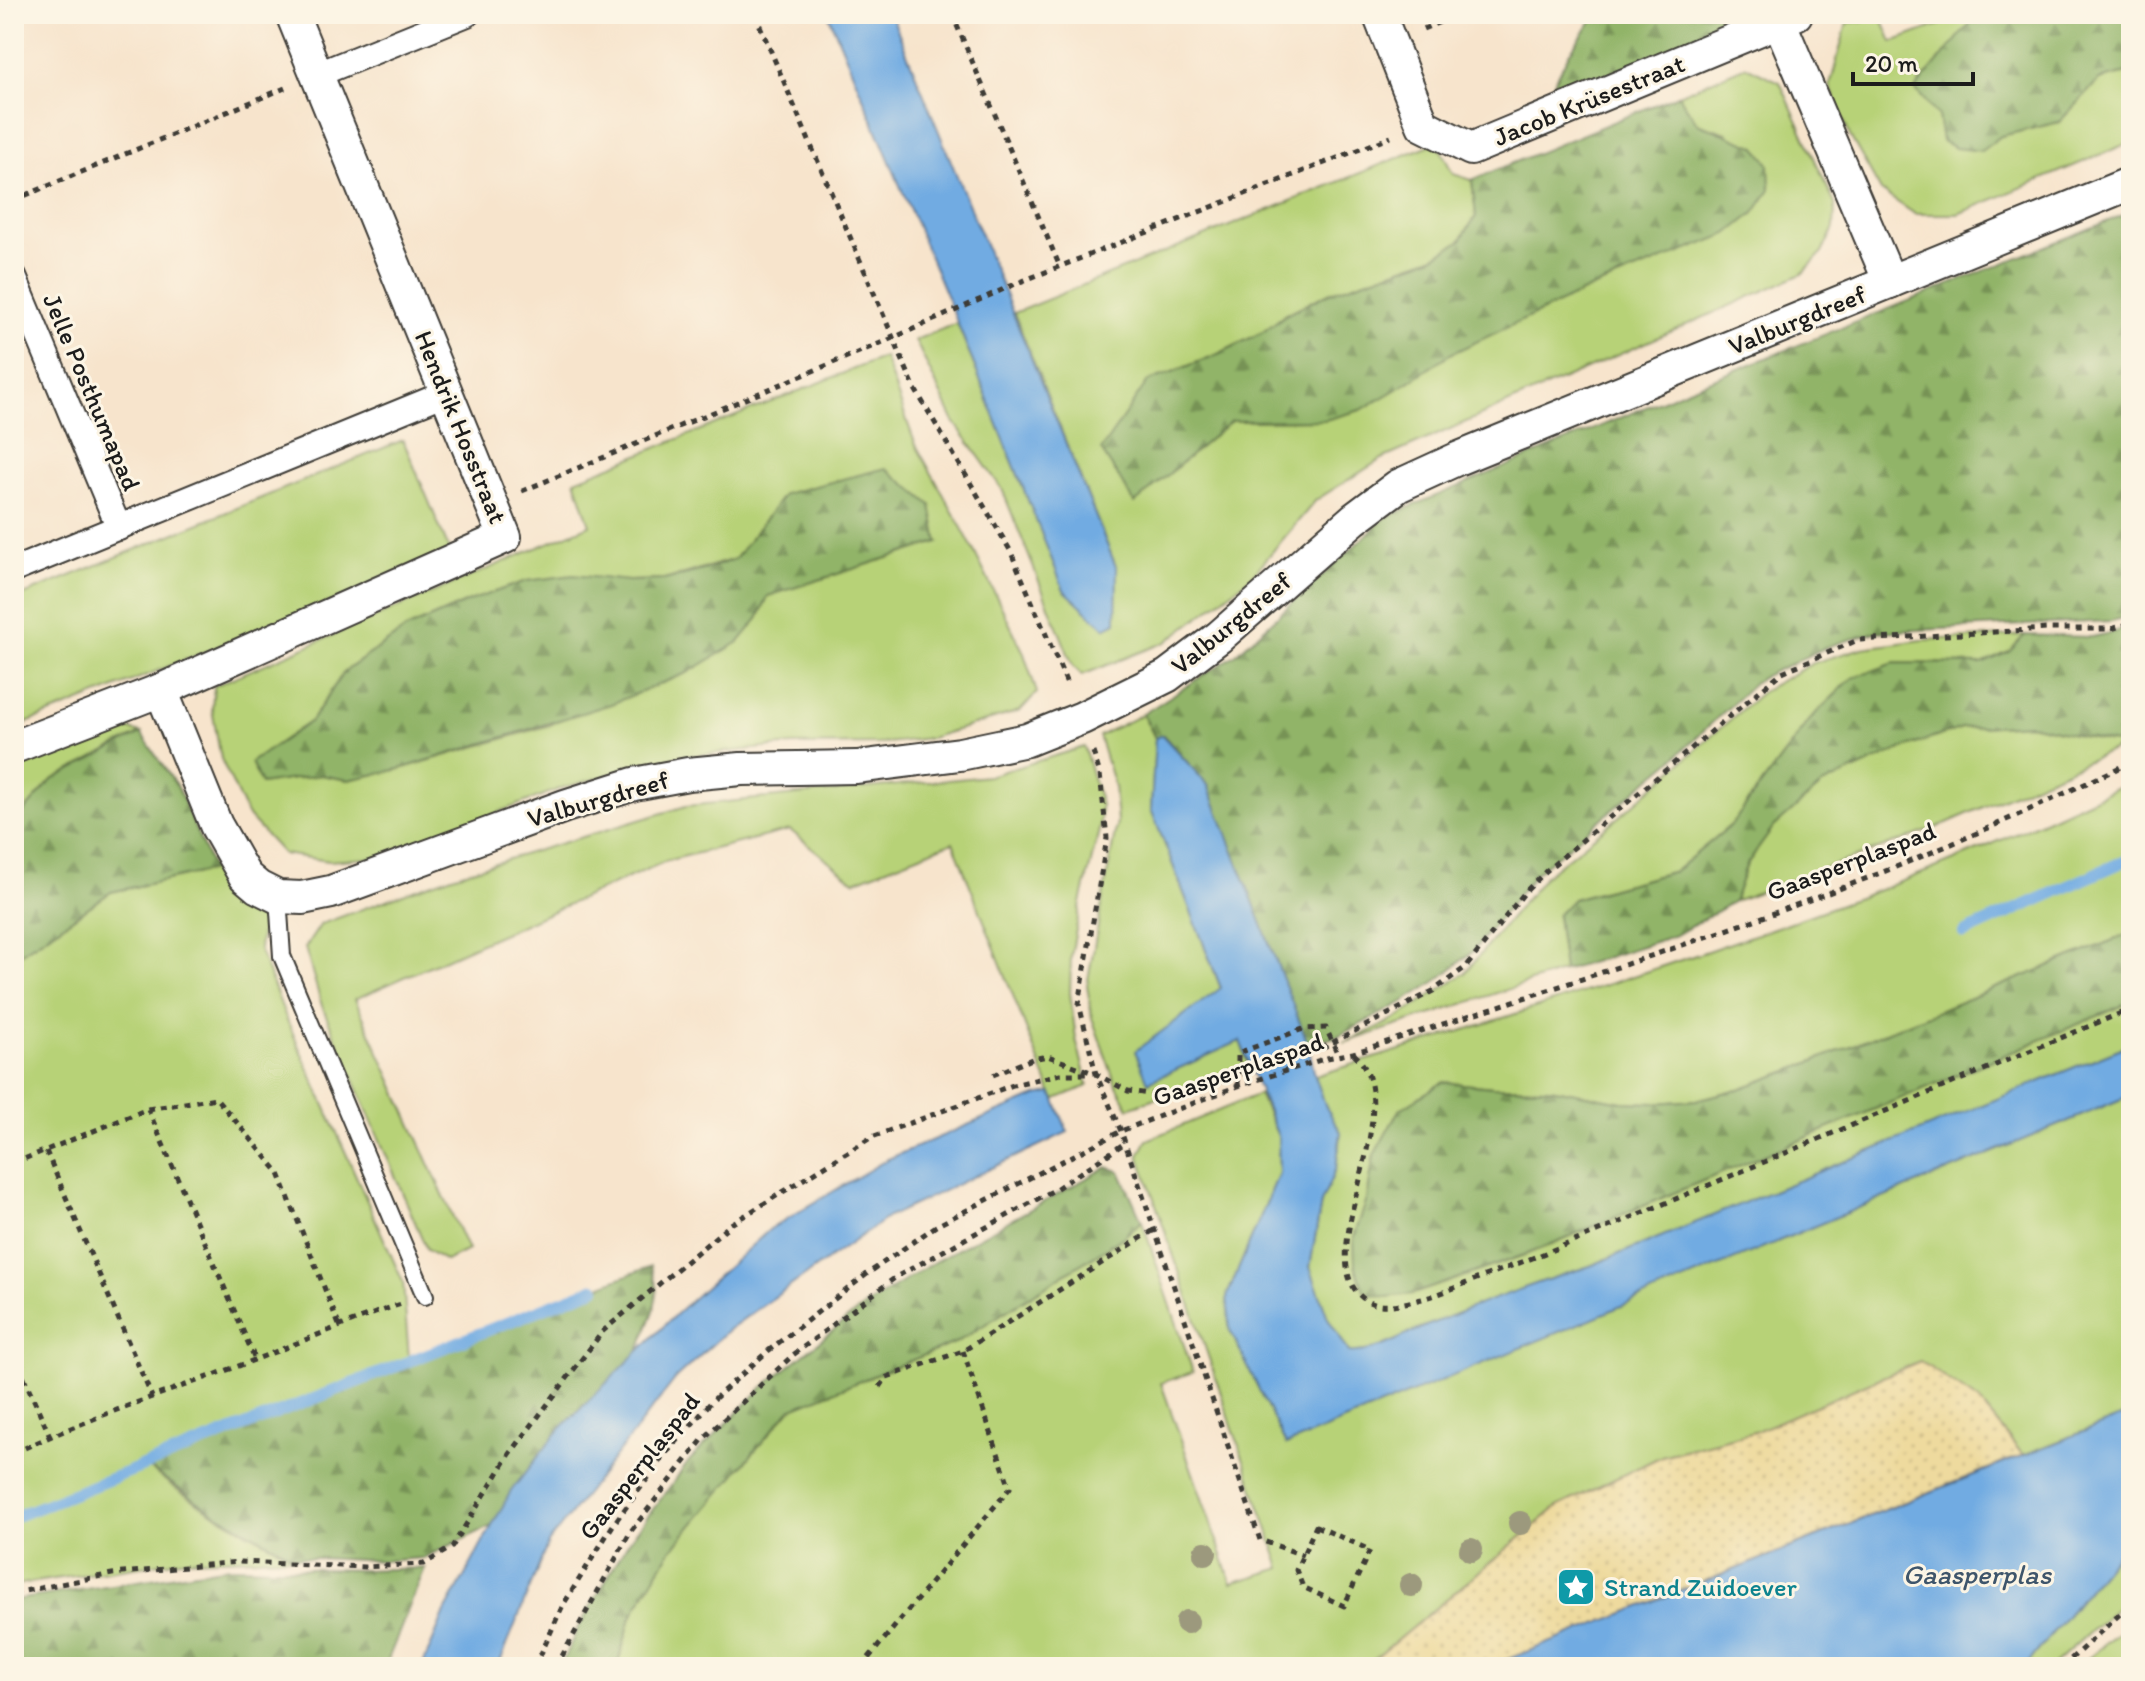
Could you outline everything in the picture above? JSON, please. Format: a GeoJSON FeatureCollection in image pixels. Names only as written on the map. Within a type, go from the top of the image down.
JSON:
{"type":"FeatureCollection","features":[{"type":"Feature","properties":{"kind":"street","name":"Hendrik Hosstraat"},"geometry":{"type":"LineString","coordinates":[[161,690],[505,537],[292,14]]}},
{"type":"Feature","properties":{"kind":"street"},"geometry":{"type":"LineString","coordinates":[[316,75],[467,14]]}},
{"type":"Feature","properties":{"kind":"street"},"geometry":{"type":"LineString","coordinates":[[1379,14],[1423,125]]}},
{"type":"Feature","properties":{"kind":"street"},"geometry":{"type":"LineString","coordinates":[[1788,18],[1890,282]]}},
{"type":"Feature","properties":{"kind":"street","name":"Jacob Krüsestraat"},"geometry":{"type":"LineString","coordinates":[[1423,125],[1471,149],[1788,18]]}},
{"type":"Feature","properties":{"kind":"street","name":"Valburgdreef"},"geometry":{"type":"LineString","coordinates":[[278,897],[302,898],[331,892],[565,806],[634,784],[728,770],[857,767],[960,754],[1027,740],[1082,718],[1167,676],[1209,645],[1354,519],[1398,486],[2131,183]]}},
{"type":"Feature","properties":{"kind":"street","name":"Jelle Posthumapad"},"geometry":{"type":"LineString","coordinates":[[14,277],[119,528]]}},
{"type":"Feature","properties":{"kind":"street"},"geometry":{"type":"LineString","coordinates":[[14,570],[446,393]]}},
{"type":"Feature","properties":{"kind":"street"},"geometry":{"type":"LineString","coordinates":[[14,747],[161,690],[216,825],[245,876],[278,897]]}},
{"type":"Feature","properties":{"kind":"lane"},"geometry":{"type":"LineString","coordinates":[[278,897],[282,956],[425,1296]]}},
{"type":"Feature","properties":{"kind":"path"},"geometry":{"type":"LineString","coordinates":[[755,14],[915,389],[1010,550],[1082,718],[1100,774],[1107,838],[1079,1004],[1096,1074],[1121,1131],[1260,1540],[1303,1555]]}},
{"type":"Feature","properties":{"kind":"path"},"geometry":{"type":"LineString","coordinates":[[952,14],[1060,267]]}},
{"type":"Feature","properties":{"kind":"path"},"geometry":{"type":"LineString","coordinates":[[14,200],[316,75]]}},
{"type":"Feature","properties":{"kind":"path"},"geometry":{"type":"LineString","coordinates":[[492,503],[893,338],[1020,282],[1423,125]]}},
{"type":"Feature","properties":{"kind":"path"},"geometry":{"type":"LineString","coordinates":[[993,1075],[1048,1056],[1096,1074],[1128,1091],[1172,1097],[1322,1048],[1433,991],[1466,967],[1525,892],[1546,871],[1782,672],[1858,640],[2047,629],[2111,629],[2131,623]]}},
{"type":"Feature","properties":{"kind":"path","name":"Gaasperplaspad"},"geometry":{"type":"LineString","coordinates":[[535,1667],[563,1605],[615,1522],[666,1454],[713,1400],[793,1331],[936,1226],[1121,1131],[1238,1086],[1353,1053],[1616,968],[1856,882],[1996,825],[2131,762]]}},
{"type":"Feature","properties":{"kind":"path"},"geometry":{"type":"LineString","coordinates":[[1353,1053],[1369,1077],[1373,1111],[1345,1252],[1349,1285],[1366,1301],[1389,1306],[1424,1298],[1547,1253],[2131,1009]]}},
{"type":"Feature","properties":{"kind":"path"},"geometry":{"type":"LineString","coordinates":[[1238,1086],[1238,1053],[1303,1029],[1326,1028],[1338,1055]]}},
{"type":"Feature","properties":{"kind":"path"},"geometry":{"type":"LineString","coordinates":[[14,1593],[112,1574],[238,1562],[364,1567],[424,1564],[452,1547],[510,1454],[603,1331],[731,1224],[872,1137],[1013,1085],[1060,1074],[1096,1074]]}},
{"type":"Feature","properties":{"kind":"path"},"geometry":{"type":"LineString","coordinates":[[14,1163],[148,1109],[216,1098],[278,1171],[339,1325]]}},
{"type":"Feature","properties":{"kind":"path"},"geometry":{"type":"LineString","coordinates":[[148,1109],[255,1359]]}},
{"type":"Feature","properties":{"kind":"path"},"geometry":{"type":"LineString","coordinates":[[556,1667],[631,1531],[703,1439],[793,1355],[896,1277],[1054,1190],[1125,1143]]}},
{"type":"Feature","properties":{"kind":"path"},"geometry":{"type":"LineString","coordinates":[[46,1151],[152,1397]]}},
{"type":"Feature","properties":{"kind":"path"},"geometry":{"type":"LineString","coordinates":[[880,1387],[887,1377],[963,1351],[1154,1230]]}},
{"type":"Feature","properties":{"kind":"path"},"geometry":{"type":"LineString","coordinates":[[14,1453],[50,1436],[339,1325],[425,1296]]}},
{"type":"Feature","properties":{"kind":"path"},"geometry":{"type":"LineString","coordinates":[[861,1667],[1010,1488],[963,1351]]}},
{"type":"Feature","properties":{"kind":"path"},"geometry":{"type":"LineString","coordinates":[[14,1355],[50,1436]]}},
{"type":"Feature","properties":{"kind":"path"},"geometry":{"type":"LineString","coordinates":[[1316,1526],[1370,1550],[1344,1606],[1303,1587],[1296,1570],[1303,1555],[1316,1526]]}},
{"type":"Feature","properties":{"kind":"path"},"geometry":{"type":"LineString","coordinates":[[2062,1667],[2131,1604]]}},
{"type":"Feature","properties":{"kind":"green space"},"geometry":{"type":"Polygon","coordinates":[[[1597,14],[1758,14],[1542,105],[1570,52],[1597,14]]]}},
{"type":"Feature","properties":{"kind":"green space"},"geometry":{"type":"Polygon","coordinates":[[[1969,14],[1978,14],[1975,17],[1981,150],[2001,136],[2059,122],[2099,80],[2131,72],[2131,142],[1958,214],[1915,214],[1881,191],[1850,136],[1830,86],[1847,23],[1882,18],[1892,42],[1969,14]]]}},
{"type":"Feature","properties":{"kind":"green space"},"geometry":{"type":"Polygon","coordinates":[[[1978,14],[2131,14],[2131,72],[2099,80],[2059,122],[2001,136],[1981,151],[1955,148],[1942,141],[1938,116],[1915,89],[1978,14]]]}},
{"type":"Feature","properties":{"kind":"green space"},"geometry":{"type":"Polygon","coordinates":[[[1746,66],[1780,82],[1835,204],[1834,228],[1822,253],[1802,274],[1382,459],[1316,500],[1251,577],[1166,642],[1082,675],[1073,666],[1002,489],[953,420],[915,340],[957,323],[1064,590],[1105,627],[1116,622],[1117,569],[1014,313],[1437,142],[1453,174],[1472,180],[1476,216],[1460,241],[1433,257],[1331,292],[1285,314],[1263,332],[1216,355],[1147,382],[1135,502],[1231,421],[1325,420],[1407,383],[1450,354],[1516,322],[1728,233],[1754,213],[1727,133],[1697,123],[1678,95],[1746,66]]]}},
{"type":"Feature","properties":{"kind":"green space"},"geometry":{"type":"Polygon","coordinates":[[[1678,95],[1697,123],[1755,146],[1769,163],[1770,190],[1754,213],[1728,234],[1592,288],[1450,354],[1361,410],[1325,420],[1231,421],[1135,503],[1101,450],[1147,382],[1216,355],[1263,332],[1285,315],[1331,292],[1433,257],[1460,241],[1476,216],[1472,180],[1678,95]]]}},
{"type":"Feature","properties":{"kind":"green space"},"geometry":{"type":"Polygon","coordinates":[[[2131,212],[2131,615],[2112,621],[1876,632],[1829,646],[1760,678],[1668,764],[1536,873],[1473,951],[1438,980],[1400,1004],[1336,1037],[1308,1044],[1208,785],[1163,735],[1155,738],[1143,714],[1235,655],[1386,517],[1691,388],[2131,212]]]}},
{"type":"Feature","properties":{"kind":"green space"},"geometry":{"type":"Polygon","coordinates":[[[884,357],[915,443],[969,541],[1023,651],[1037,693],[1020,711],[930,738],[878,744],[792,745],[669,758],[562,788],[381,857],[329,861],[283,854],[247,815],[221,759],[212,709],[214,686],[590,525],[575,480],[884,357]],[[785,494],[735,559],[664,580],[629,581],[472,600],[406,629],[344,672],[311,721],[251,762],[261,784],[321,775],[348,780],[400,769],[550,725],[758,619],[768,596],[938,542],[785,494]]]}},
{"type":"Feature","properties":{"kind":"green space"},"geometry":{"type":"Polygon","coordinates":[[[403,440],[451,554],[14,728],[14,599],[403,440]]]}},
{"type":"Feature","properties":{"kind":"green space"},"geometry":{"type":"Polygon","coordinates":[[[886,468],[931,505],[938,542],[768,596],[758,619],[739,642],[687,673],[611,704],[400,769],[348,780],[321,775],[261,784],[251,762],[311,721],[344,672],[406,629],[472,600],[526,581],[573,575],[629,581],[664,580],[707,569],[735,559],[784,494],[886,468]]]}},
{"type":"Feature","properties":{"kind":"green space"},"geometry":{"type":"Polygon","coordinates":[[[2131,628],[2131,741],[2124,745],[2029,724],[1962,728],[1901,749],[1822,785],[1774,827],[1747,864],[1734,901],[1676,935],[1564,971],[1557,915],[1573,899],[1675,871],[1731,825],[1813,716],[1852,678],[1894,663],[1982,664],[2009,652],[2025,635],[2092,637],[2131,628]]]}},
{"type":"Feature","properties":{"kind":"green space"},"geometry":{"type":"Polygon","coordinates":[[[2025,635],[2009,652],[1982,664],[1894,663],[1813,716],[1731,825],[1675,871],[1573,899],[1557,916],[1564,971],[1344,1043],[1394,1020],[1465,973],[1545,876],[1627,810],[1764,690],[1813,663],[1862,648],[1922,640],[2025,635]]]}},
{"type":"Feature","properties":{"kind":"green space"},"geometry":{"type":"Polygon","coordinates":[[[1143,714],[1155,738],[1151,809],[1221,989],[1148,1082],[1240,1041],[1248,1064],[1129,1108],[1115,1082],[1092,1018],[1087,985],[1117,822],[1114,786],[1099,736],[1143,714]]]}},
{"type":"Feature","properties":{"kind":"green space"},"geometry":{"type":"Polygon","coordinates":[[[2029,724],[2124,745],[1931,830],[1734,901],[1747,864],[1773,827],[1822,785],[1901,749],[1962,728],[2029,724]]]}},
{"type":"Feature","properties":{"kind":"green space"},"geometry":{"type":"Polygon","coordinates":[[[118,726],[141,733],[52,780],[14,823],[14,766],[118,726]]]}},
{"type":"Feature","properties":{"kind":"green space"},"geometry":{"type":"Polygon","coordinates":[[[141,733],[178,788],[213,870],[111,892],[14,958],[14,823],[52,780],[141,733]]]}},
{"type":"Feature","properties":{"kind":"green space"},"geometry":{"type":"Polygon","coordinates":[[[1084,747],[1101,805],[1100,826],[1071,957],[1070,993],[1076,1039],[1088,1086],[1054,1100],[953,842],[854,881],[790,830],[666,861],[355,999],[468,1250],[446,1261],[427,1250],[322,1006],[305,948],[321,924],[452,876],[686,806],[988,776],[1084,747]]]}},
{"type":"Feature","properties":{"kind":"green space"},"geometry":{"type":"Polygon","coordinates":[[[2131,781],[2131,933],[1797,1068],[1739,1089],[1696,1100],[1622,1102],[1550,1088],[1443,1082],[1374,1155],[1367,1200],[1354,1237],[1413,1294],[1530,1253],[2131,1002],[2131,1044],[1590,1266],[1470,1308],[1381,1347],[1349,1352],[1328,1318],[1310,1267],[1321,1203],[1336,1168],[1341,1132],[1326,1108],[1315,1076],[1596,988],[1805,917],[1939,866],[2131,781]]]}},
{"type":"Feature","properties":{"kind":"green space"},"geometry":{"type":"Polygon","coordinates":[[[213,870],[262,919],[259,949],[287,1020],[403,1282],[409,1359],[143,1463],[196,1502],[294,1557],[181,1560],[14,1585],[14,958],[111,892],[213,870]]]}},
{"type":"Feature","properties":{"kind":"green space"},"geometry":{"type":"Polygon","coordinates":[[[2131,933],[2131,1002],[1530,1253],[1413,1294],[1387,1297],[1365,1293],[1355,1265],[1354,1237],[1367,1200],[1374,1155],[1399,1110],[1443,1082],[1550,1088],[1622,1102],[1696,1100],[1739,1089],[1797,1068],[2131,933]]]}},
{"type":"Feature","properties":{"kind":"green space"},"geometry":{"type":"Polygon","coordinates":[[[1259,1094],[1278,1136],[1279,1173],[1227,1296],[1230,1330],[1286,1445],[2131,1095],[2131,1413],[2023,1455],[1979,1401],[1754,1432],[1662,1456],[1557,1507],[1365,1667],[617,1667],[631,1617],[671,1550],[790,1409],[957,1342],[1122,1238],[1142,1221],[1193,1372],[1161,1383],[1232,1583],[1281,1568],[1139,1155],[1147,1140],[1259,1094]]]}},
{"type":"Feature","properties":{"kind":"green space"},"geometry":{"type":"Polygon","coordinates":[[[1107,1167],[1120,1171],[1142,1221],[1122,1238],[957,1342],[790,1409],[671,1550],[631,1617],[617,1667],[560,1667],[577,1630],[627,1544],[690,1460],[763,1387],[856,1312],[934,1262],[1107,1167]]]}},
{"type":"Feature","properties":{"kind":"green space"},"geometry":{"type":"Polygon","coordinates":[[[651,1266],[657,1288],[654,1311],[638,1352],[496,1524],[423,1558],[384,1561],[294,1557],[216,1514],[142,1463],[651,1266]]]}},
{"type":"Feature","properties":{"kind":"green space"},"geometry":{"type":"Polygon","coordinates":[[[2131,1536],[2131,1595],[2051,1667],[2025,1667],[2131,1536]]]}},
{"type":"Feature","properties":{"kind":"green space"},"geometry":{"type":"Polygon","coordinates":[[[229,1567],[425,1568],[385,1667],[14,1667],[14,1600],[229,1567]]]}},
{"type":"Feature","properties":{"kind":"green space"},"geometry":{"type":"Polygon","coordinates":[[[2131,1622],[2129,1667],[2078,1667],[2131,1622]]]}},
{"type":"Feature","properties":{"kind":"sand","name":"Strand Zuidoever"},"geometry":{"type":"Polygon","coordinates":[[[1920,1361],[1979,1401],[2023,1455],[1488,1667],[1365,1667],[1557,1507],[1662,1456],[1754,1432],[1920,1361]]]}},
{"type":"Feature","properties":{"kind":"water"},"geometry":{"type":"Polygon","coordinates":[[[828,14],[891,14],[1117,569],[1116,622],[1105,628],[1064,590],[953,312],[828,14]]]}},
{"type":"Feature","properties":{"kind":"water"},"geometry":{"type":"Polygon","coordinates":[[[1162,735],[1208,785],[1308,1044],[1326,1107],[1341,1132],[1336,1168],[1321,1203],[1310,1267],[1328,1318],[1349,1352],[1381,1347],[1470,1308],[1590,1266],[2131,1044],[2131,1095],[1286,1445],[1230,1330],[1227,1296],[1279,1173],[1278,1136],[1240,1041],[1148,1082],[1135,1051],[1221,988],[1151,809],[1155,738],[1162,735]]]}},
{"type":"Feature","properties":{"kind":"water"},"geometry":{"type":"Polygon","coordinates":[[[1052,1093],[1068,1132],[888,1217],[728,1330],[676,1378],[548,1543],[498,1667],[422,1667],[445,1612],[511,1491],[561,1428],[677,1313],[770,1229],[888,1159],[1036,1096],[1052,1093]]]}},
{"type":"Feature","properties":{"kind":"water","name":"Gaasperplas"},"geometry":{"type":"Polygon","coordinates":[[[2131,1413],[2131,1536],[2025,1667],[1488,1667],[2131,1413]]]}},
{"type":"Feature","properties":{"kind":"waterway"},"geometry":{"type":"LineString","coordinates":[[1964,933],[2131,858]]}},
{"type":"Feature","properties":{"kind":"waterway"},"geometry":{"type":"LineString","coordinates":[[14,1517],[595,1288]]}},
{"type":"Feature","properties":{"kind":"place","name":"Strand Zuidoever"},"geometry":{"type":"Point","coordinates":[1576,1587]}}]}
